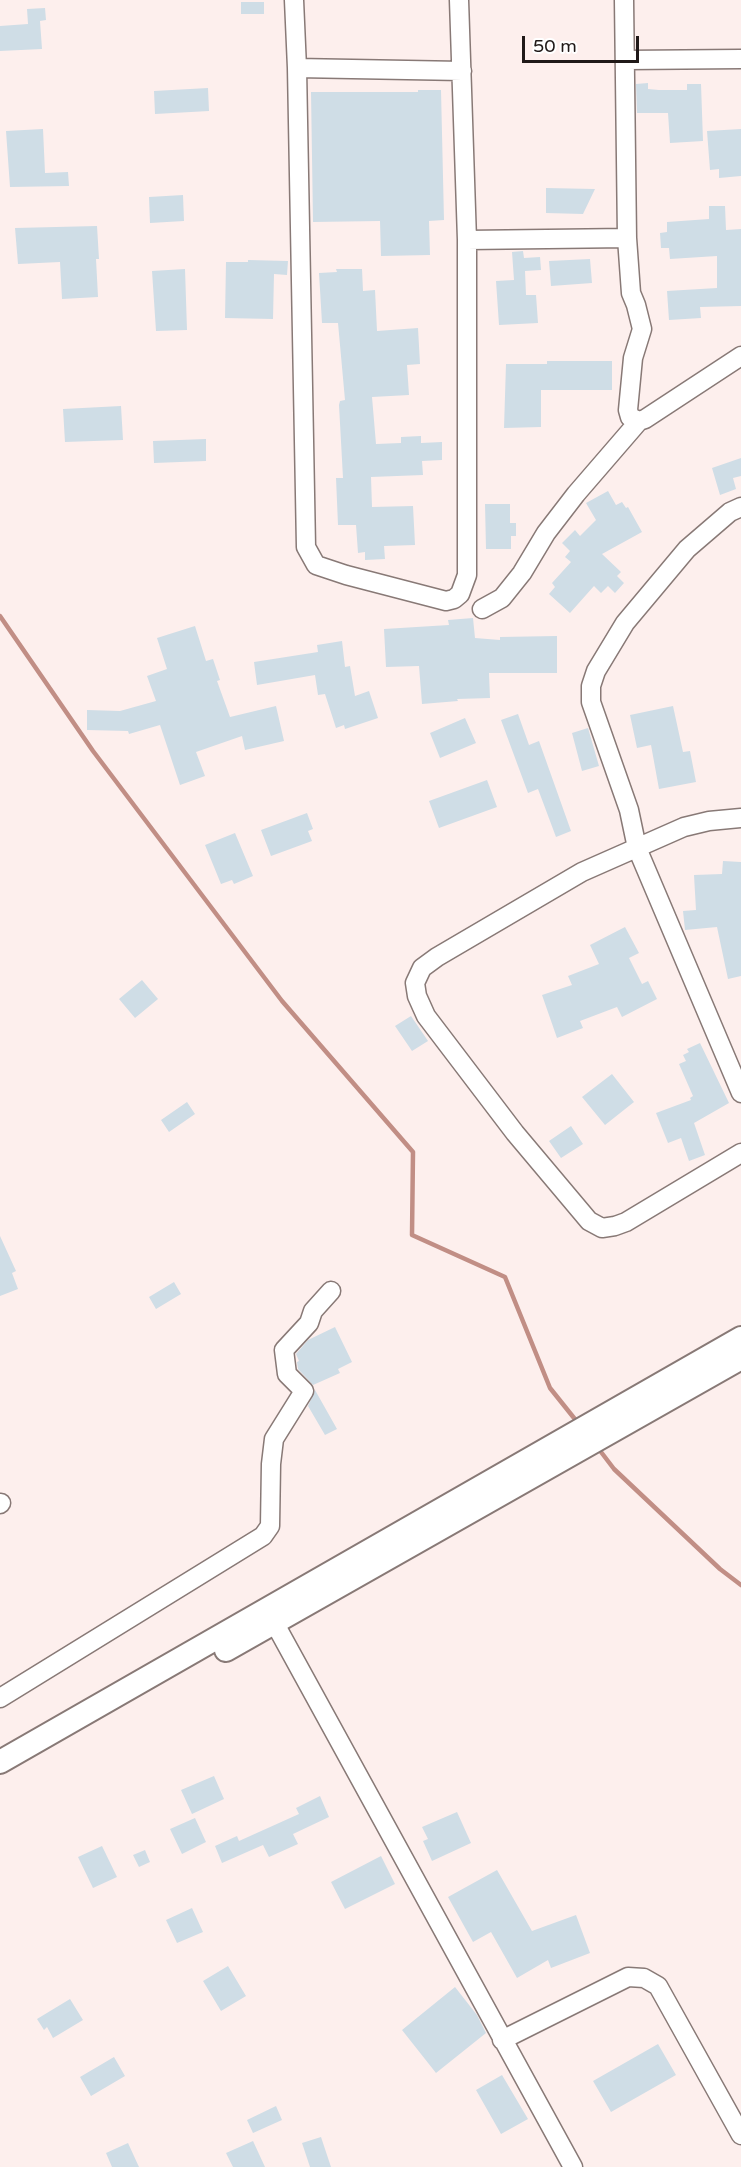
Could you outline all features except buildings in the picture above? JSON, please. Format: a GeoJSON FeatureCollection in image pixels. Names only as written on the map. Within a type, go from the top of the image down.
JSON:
{"type":"FeatureCollection","features":[{"type":"Feature","properties":{"kind":"main road"},"geometry":{"type":"LineString","coordinates":[[0,1762],[741,1338]]}},
{"type":"Feature","properties":{"kind":"main road"},"geometry":{"type":"LineString","coordinates":[[0,1778],[741,1358]]}},
{"type":"Feature","properties":{"kind":"street"},"geometry":{"type":"LineString","coordinates":[[294,0],[306,547],[316,565],[346,576],[446,601],[460,594],[467,575],[467,240],[459,0]]}},
{"type":"Feature","properties":{"kind":"street"},"geometry":{"type":"LineString","coordinates":[[624,0],[627,238],[631,293],[640,316],[642,329],[633,358],[628,410],[630,417],[639,422]]}},
{"type":"Feature","properties":{"kind":"street"},"geometry":{"type":"LineString","coordinates":[[626,60],[741,59]]}},
{"type":"Feature","properties":{"kind":"street"},"geometry":{"type":"LineString","coordinates":[[297,68],[462,70]]}},
{"type":"Feature","properties":{"kind":"street"},"geometry":{"type":"LineString","coordinates":[[467,240],[627,238]]}},
{"type":"Feature","properties":{"kind":"street"},"geometry":{"type":"LineString","coordinates":[[482,609],[502,598],[522,573],[546,533],[576,494],[639,422],[741,356]]}},
{"type":"Feature","properties":{"kind":"street"},"geometry":{"type":"LineString","coordinates":[[741,507],[730,512],[687,549],[625,623],[596,671],[591,702],[628,810],[637,848],[741,1093]]}},
{"type":"Feature","properties":{"kind":"street"},"geometry":{"type":"LineString","coordinates":[[741,818],[709,820],[684,828],[582,872],[436,957],[422,968],[415,983],[417,996],[426,1016],[515,1133],[589,1221],[602,1228],[626,1222],[741,1153]]}},
{"type":"Feature","properties":{"kind":"street"},"geometry":{"type":"LineString","coordinates":[[0,1698],[263,1536],[270,1526],[271,1464],[274,1439],[304,1391],[287,1374],[284,1350],[309,1323],[313,1311],[331,1291]]}},
{"type":"Feature","properties":{"kind":"street"},"geometry":{"type":"LineString","coordinates":[[274,1622],[573,2167]]}},
{"type":"Feature","properties":{"kind":"street"},"geometry":{"type":"LineString","coordinates":[[502,2040],[628,1977],[644,1978],[658,1986],[741,2135]]}},
{"type":"Feature","properties":{"kind":"waterway"},"geometry":{"type":"LineString","coordinates":[[0,616],[93,751],[282,1001],[413,1152],[412,1235],[505,1277],[550,1388],[578,1423]]}},
{"type":"Feature","properties":{"kind":"waterway"},"geometry":{"type":"LineString","coordinates":[[598,1448],[614,1469],[720,1569],[741,1585]]}}]}
